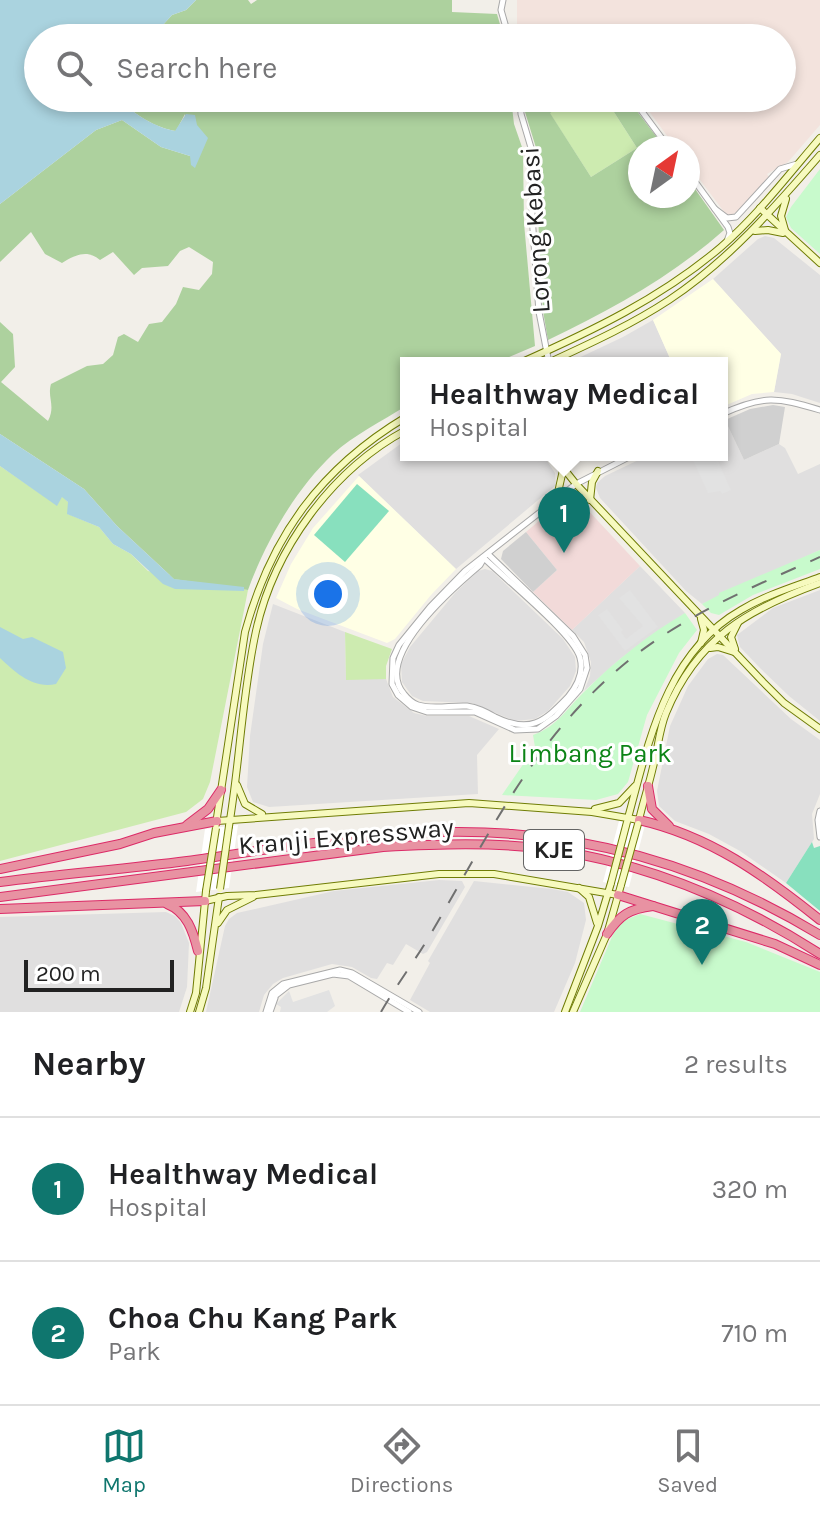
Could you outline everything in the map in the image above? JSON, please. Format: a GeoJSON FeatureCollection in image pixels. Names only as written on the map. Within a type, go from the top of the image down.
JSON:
{"type":"FeatureCollection","features":[{"type":"Feature","properties":{"kind":"highway"},"geometry":{"type":"LineString","coordinates":[[648,786],[655,814],[679,832]]}},
{"type":"Feature","properties":{"kind":"highway"},"geometry":{"type":"LineString","coordinates":[[183,827],[206,810],[221,790]]}},
{"type":"Feature","properties":{"kind":"highway"},"geometry":{"type":"LineString","coordinates":[[638,822],[679,832],[738,859],[820,920]]}},
{"type":"Feature","properties":{"kind":"highway"},"geometry":{"type":"LineString","coordinates":[[0,869],[120,844],[183,827],[216,824]]}},
{"type":"Feature","properties":{"kind":"highway","name":"Kranji Expressway"},"geometry":{"type":"LineString","coordinates":[[0,882],[382,835],[510,833],[589,845],[669,864],[745,894],[820,935]]}},
{"type":"Feature","properties":{"kind":"highway","name":"Kranji Expressway"},"geometry":{"type":"LineString","coordinates":[[0,897],[383,847],[441,844],[507,846],[549,849],[587,857],[684,884],[764,920],[820,954]]}},
{"type":"Feature","properties":{"kind":"highway"},"geometry":{"type":"LineString","coordinates":[[620,890],[657,906],[775,944],[820,965]]}},
{"type":"Feature","properties":{"kind":"highway"},"geometry":{"type":"LineString","coordinates":[[0,909],[166,904],[205,896]]}},
{"type":"Feature","properties":{"kind":"highway"},"geometry":{"type":"LineString","coordinates":[[166,904],[180,912],[189,924],[198,951]]}},
{"type":"Feature","properties":{"kind":"highway"},"geometry":{"type":"LineString","coordinates":[[607,934],[625,913],[657,906]]}},
{"type":"Feature","properties":{"kind":"main road"},"geometry":{"type":"LineString","coordinates":[[534,357],[643,303],[692,270],[727,242],[760,208],[820,138]]}},
{"type":"Feature","properties":{"kind":"main road"},"geometry":{"type":"LineString","coordinates":[[560,357],[634,321],[668,301],[712,268],[768,216],[820,155]]}},
{"type":"Feature","properties":{"kind":"main road"},"geometry":{"type":"LineString","coordinates":[[786,234],[781,210],[790,192]]}},
{"type":"Feature","properties":{"kind":"main road"},"geometry":{"type":"LineString","coordinates":[[760,208],[820,263]]}},
{"type":"Feature","properties":{"kind":"main road"},"geometry":{"type":"LineString","coordinates":[[751,232],[768,230],[786,234]]}},
{"type":"Feature","properties":{"kind":"main road"},"geometry":{"type":"LineString","coordinates":[[190,1012],[196,993],[205,896],[245,632],[253,602],[271,559],[300,511],[328,477],[359,449],[400,421]]}},
{"type":"Feature","properties":{"kind":"main road"},"geometry":{"type":"LineString","coordinates":[[199,1012],[206,988],[257,628],[268,592],[285,555],[308,518],[339,482],[400,434]]}},
{"type":"Feature","properties":{"kind":"main road"},"geometry":{"type":"LineString","coordinates":[[558,461],[590,500],[776,695],[820,729]]}},
{"type":"Feature","properties":{"kind":"main road"},"geometry":{"type":"LineString","coordinates":[[557,497],[563,468]]}},
{"type":"Feature","properties":{"kind":"main road"},"geometry":{"type":"LineString","coordinates":[[590,500],[592,482],[598,471]]}},
{"type":"Feature","properties":{"kind":"main road"},"geometry":{"type":"LineString","coordinates":[[700,644],[772,601],[820,580]]}},
{"type":"Feature","properties":{"kind":"main road"},"geometry":{"type":"LineString","coordinates":[[573,1012],[607,934],[666,714],[684,679],[726,620],[756,601],[820,580]]}},
{"type":"Feature","properties":{"kind":"main road"},"geometry":{"type":"LineString","coordinates":[[700,616],[714,621],[726,620]]}},
{"type":"Feature","properties":{"kind":"main road"},"geometry":{"type":"LineString","coordinates":[[565,1012],[598,926],[657,716],[668,690],[700,644],[704,630],[700,616]]}},
{"type":"Feature","properties":{"kind":"main road"},"geometry":{"type":"LineString","coordinates":[[736,653],[731,637],[740,620]]}},
{"type":"Feature","properties":{"kind":"main road"},"geometry":{"type":"LineString","coordinates":[[707,649],[718,647],[736,653]]}},
{"type":"Feature","properties":{"kind":"main road"},"geometry":{"type":"LineString","coordinates":[[592,812],[621,801],[632,791],[641,775]]}},
{"type":"Feature","properties":{"kind":"main road"},"geometry":{"type":"LineString","coordinates":[[235,781],[245,804],[266,816]]}},
{"type":"Feature","properties":{"kind":"main road"},"geometry":{"type":"LineString","coordinates":[[216,824],[266,816],[469,803],[592,812],[638,822]]}},
{"type":"Feature","properties":{"kind":"main road"},"geometry":{"type":"LineString","coordinates":[[205,896],[256,895],[439,874],[494,874],[608,893],[620,890]]}},
{"type":"Feature","properties":{"kind":"main road"},"geometry":{"type":"LineString","coordinates":[[577,887],[589,897],[598,926]]}},
{"type":"Feature","properties":{"kind":"main road"},"geometry":{"type":"LineString","coordinates":[[215,927],[227,910],[256,895]]}},
{"type":"Feature","properties":{"kind":"street"},"geometry":{"type":"LineString","coordinates":[[503,0],[501,10],[505,24]]}},
{"type":"Feature","properties":{"kind":"street","name":"Lorong Kebasi"},"geometry":{"type":"LineString","coordinates":[[521,112],[532,151],[532,216],[539,312],[547,357]]}},
{"type":"Feature","properties":{"kind":"street"},"geometry":{"type":"LineString","coordinates":[[642,112],[660,136]]}},
{"type":"Feature","properties":{"kind":"street"},"geometry":{"type":"LineString","coordinates":[[715,209],[727,218],[736,217],[780,169],[798,164]]}},
{"type":"Feature","properties":{"kind":"street"},"geometry":{"type":"LineString","coordinates":[[700,188],[729,230],[727,242]]}},
{"type":"Feature","properties":{"kind":"street"},"geometry":{"type":"LineString","coordinates":[[728,411],[769,398],[820,410]]}},
{"type":"Feature","properties":{"kind":"street"},"geometry":{"type":"LineString","coordinates":[[486,556],[573,636],[585,655],[587,668],[580,689],[556,716],[538,729],[515,730],[475,712],[417,709],[402,700],[392,684],[393,658],[399,645],[450,584],[557,497],[620,461]]}},
{"type":"Feature","properties":{"kind":"street"},"geometry":{"type":"LineString","coordinates":[[820,811],[820,837]]}},
{"type":"Feature","properties":{"kind":"street"},"geometry":{"type":"LineString","coordinates":[[268,1012],[272,993],[283,984],[340,970],[352,973],[419,1012]]}},
{"type":"Feature","properties":{"kind":"street"},"geometry":{"type":"LineString","coordinates":[[352,973],[360,983]]}},
{"type":"Feature","properties":{"kind":"street"},"geometry":{"type":"LineString","coordinates":[[270,1000],[289,985],[325,974],[338,974],[360,983],[409,1012]]}},
{"type":"Feature","properties":{"kind":"street"},"geometry":{"type":"LineString","coordinates":[[268,1012],[277,994]]}},
{"type":"Feature","properties":{"kind":"shaded area"},"geometry":{"type":"Polygon","coordinates":[[[517,0],[820,0],[820,125],[788,162],[767,174],[769,177],[730,216],[700,180],[700,136],[667,136],[650,112],[796,112],[796,24],[517,24],[517,0]]]}},
{"type":"Feature","properties":{"kind":"shaded area"},"geometry":{"type":"Polygon","coordinates":[[[765,236],[774,238],[820,275],[820,403],[774,392],[781,354],[713,279],[765,236]]]}},
{"type":"Feature","properties":{"kind":"shaded area"},"geometry":{"type":"Polygon","coordinates":[[[713,279],[781,354],[774,392],[752,394],[728,404],[728,357],[669,357],[653,320],[713,279]]]}},
{"type":"Feature","properties":{"kind":"shaded area"},"geometry":{"type":"Polygon","coordinates":[[[653,320],[669,357],[581,357],[653,320]]]}},
{"type":"Feature","properties":{"kind":"shaded area"},"geometry":{"type":"Polygon","coordinates":[[[773,405],[785,407],[779,444],[744,460],[728,426],[728,419],[750,409],[773,405]]]}},
{"type":"Feature","properties":{"kind":"shaded area"},"geometry":{"type":"Polygon","coordinates":[[[728,426],[744,460],[779,444],[785,448],[798,474],[820,464],[820,550],[702,604],[686,591],[600,498],[597,483],[636,461],[728,461],[728,426]]]}},
{"type":"Feature","properties":{"kind":"shaded area"},"geometry":{"type":"Polygon","coordinates":[[[400,444],[400,461],[547,461],[555,473],[556,485],[456,569],[358,475],[400,444]]]}},
{"type":"Feature","properties":{"kind":"shaded area"},"geometry":{"type":"Polygon","coordinates":[[[693,461],[718,461],[731,490],[722,494],[720,491],[708,493],[693,461]]]}},
{"type":"Feature","properties":{"kind":"shaded area"},"geometry":{"type":"Polygon","coordinates":[[[359,476],[456,569],[395,639],[387,643],[276,598],[291,564],[313,528],[359,476]]]}},
{"type":"Feature","properties":{"kind":"shaded area"},"geometry":{"type":"Polygon","coordinates":[[[577,501],[584,506],[640,566],[572,630],[533,592],[557,570],[526,532],[559,504],[577,501]]]}},
{"type":"Feature","properties":{"kind":"shaded area"},"geometry":{"type":"Polygon","coordinates":[[[526,532],[557,570],[533,592],[501,559],[503,551],[526,532]]]}},
{"type":"Feature","properties":{"kind":"shaded area"},"geometry":{"type":"Polygon","coordinates":[[[640,566],[685,613],[620,659],[584,691],[591,662],[584,642],[572,630],[640,566]]]}},
{"type":"Feature","properties":{"kind":"shaded area"},"geometry":{"type":"Polygon","coordinates":[[[478,571],[492,571],[563,639],[575,657],[576,671],[570,686],[548,711],[535,719],[515,721],[472,703],[423,701],[412,696],[402,682],[401,664],[410,647],[455,593],[478,571]]]}},
{"type":"Feature","properties":{"kind":"shaded area"},"geometry":{"type":"Polygon","coordinates":[[[630,590],[658,627],[625,651],[598,615],[607,609],[626,639],[643,626],[619,598],[630,590]]]}},
{"type":"Feature","properties":{"kind":"shaded area"},"geometry":{"type":"Polygon","coordinates":[[[820,590],[820,721],[760,668],[740,647],[737,635],[773,608],[820,590]]]}},
{"type":"Feature","properties":{"kind":"shaded area"},"geometry":{"type":"Polygon","coordinates":[[[273,604],[345,632],[346,679],[386,679],[393,697],[414,713],[469,716],[499,729],[477,755],[478,794],[269,807],[253,802],[247,787],[250,736],[263,644],[273,604]]]}},
{"type":"Feature","properties":{"kind":"shaded area"},"geometry":{"type":"Polygon","coordinates":[[[717,654],[723,655],[791,719],[820,740],[820,794],[812,814],[814,839],[786,883],[740,851],[709,834],[675,821],[659,806],[657,791],[670,726],[688,686],[708,659],[717,654]]]}},
{"type":"Feature","properties":{"kind":"shaded area"},"geometry":{"type":"Polygon","coordinates":[[[439,880],[462,881],[465,887],[427,952],[423,954],[406,944],[393,965],[387,963],[377,979],[352,967],[332,964],[283,978],[264,995],[259,1012],[206,1012],[225,926],[237,913],[334,891],[439,880]]]}},
{"type":"Feature","properties":{"kind":"shaded area"},"geometry":{"type":"Polygon","coordinates":[[[474,881],[568,892],[584,903],[586,920],[575,963],[554,1012],[430,1012],[410,1000],[430,963],[428,961],[474,881]]]}},
{"type":"Feature","properties":{"kind":"shaded area"},"geometry":{"type":"Polygon","coordinates":[[[166,912],[181,923],[189,943],[187,987],[179,1012],[0,1012],[0,917],[166,912]]]}},
{"type":"Feature","properties":{"kind":"shaded area"},"geometry":{"type":"Polygon","coordinates":[[[329,990],[335,1006],[327,1012],[280,1012],[281,1007],[276,1004],[289,991],[293,1002],[329,990]]]}},
{"type":"Feature","properties":{"kind":"green space"},"geometry":{"type":"Polygon","coordinates":[[[196,0],[248,0],[251,4],[257,0],[452,0],[452,12],[497,14],[500,24],[164,24],[172,15],[186,10],[196,0]]]}},
{"type":"Feature","properties":{"kind":"green space"},"geometry":{"type":"Polygon","coordinates":[[[134,112],[513,112],[523,150],[524,223],[535,346],[509,357],[400,357],[400,410],[350,441],[319,468],[283,517],[248,590],[174,579],[117,526],[84,489],[0,434],[0,322],[13,334],[15,367],[1,382],[48,421],[51,384],[87,366],[103,364],[113,355],[118,337],[124,334],[138,342],[149,324],[162,322],[176,304],[183,287],[199,290],[212,274],[213,262],[189,247],[180,251],[168,266],[142,268],[134,275],[113,252],[100,260],[81,254],[62,263],[45,254],[31,232],[0,262],[0,204],[96,130],[122,120],[161,147],[190,156],[185,114],[176,131],[134,112]]]}},
{"type":"Feature","properties":{"kind":"green space"},"geometry":{"type":"Polygon","coordinates":[[[525,112],[551,112],[591,177],[628,154],[628,208],[700,208],[700,196],[724,230],[683,263],[640,291],[548,340],[543,311],[537,151],[525,112]]]}},
{"type":"Feature","properties":{"kind":"green space"},"geometry":{"type":"Polygon","coordinates":[[[549,112],[614,112],[629,136],[628,154],[591,177],[549,112]]]}},
{"type":"Feature","properties":{"kind":"green space"},"geometry":{"type":"Polygon","coordinates":[[[614,112],[638,112],[656,136],[629,136],[614,112]]]}},
{"type":"Feature","properties":{"kind":"green space"},"geometry":{"type":"Polygon","coordinates":[[[820,169],[820,254],[791,228],[786,217],[820,169]]]}},
{"type":"Feature","properties":{"kind":"green space"},"geometry":{"type":"Polygon","coordinates":[[[0,466],[57,505],[62,496],[68,502],[68,514],[99,527],[113,544],[131,554],[148,571],[248,590],[210,782],[203,799],[186,812],[0,861],[0,466]]]}},
{"type":"Feature","properties":{"kind":"green space"},"geometry":{"type":"Polygon","coordinates":[[[357,484],[389,511],[345,562],[314,535],[357,484]]]}},
{"type":"Feature","properties":{"kind":"green space"},"geometry":{"type":"Polygon","coordinates":[[[820,550],[820,569],[753,595],[719,615],[711,613],[702,604],[719,593],[820,550]]]}},
{"type":"Feature","properties":{"kind":"green space","name":"Limbang Park"},"geometry":{"type":"Polygon","coordinates":[[[685,613],[697,630],[679,653],[647,715],[628,782],[618,794],[596,800],[502,795],[535,747],[533,735],[556,722],[596,680],[633,649],[685,613]]]}},
{"type":"Feature","properties":{"kind":"green space"},"geometry":{"type":"Polygon","coordinates":[[[345,632],[392,649],[386,666],[386,679],[346,680],[345,632]]]}},
{"type":"Feature","properties":{"kind":"green space"},"geometry":{"type":"Polygon","coordinates":[[[812,842],[814,848],[820,846],[820,911],[786,883],[812,842]]]}},
{"type":"Feature","properties":{"kind":"green space"},"geometry":{"type":"Polygon","coordinates":[[[640,914],[746,942],[820,972],[820,1012],[580,1012],[614,932],[623,921],[640,914]]]}},
{"type":"Feature","properties":{"kind":"water"},"geometry":{"type":"Polygon","coordinates":[[[0,0],[196,0],[164,24],[24,24],[24,112],[134,112],[160,127],[175,131],[186,114],[195,115],[197,125],[208,138],[195,168],[191,165],[190,156],[161,147],[122,120],[96,130],[0,204],[0,0]]]}},
{"type":"Feature","properties":{"kind":"water"},"geometry":{"type":"Polygon","coordinates":[[[0,434],[84,489],[117,526],[174,579],[244,587],[244,591],[175,589],[163,584],[131,554],[113,544],[99,527],[67,514],[68,502],[62,497],[57,506],[0,466],[0,434]]]}},
{"type":"Feature","properties":{"kind":"water"},"geometry":{"type":"Polygon","coordinates":[[[0,627],[23,639],[32,637],[63,652],[66,668],[56,684],[32,682],[0,658],[0,627]]]}},
{"type":"Feature","properties":{"kind":"pier"},"geometry":{"type":"Polygon","coordinates":[[[619,821],[645,825],[629,887],[603,882],[619,821]]]}},
{"type":"Feature","properties":{"kind":"pier"},"geometry":{"type":"Polygon","coordinates":[[[238,825],[229,888],[196,892],[205,829],[238,825]]]}},
{"type":"Feature","properties":{"kind":"railway"},"geometry":{"type":"LineString","coordinates":[[381,1012],[520,783],[569,718],[599,687],[654,641],[723,601],[820,557]]}},
{"type":"Feature","properties":{"kind":"place","name":"Healthway Medical"},"geometry":{"type":"Point","coordinates":[564,553]}},
{"type":"Feature","properties":{"kind":"place","name":"Choa Chu Kang Park"},"geometry":{"type":"Point","coordinates":[702,965]}}]}
